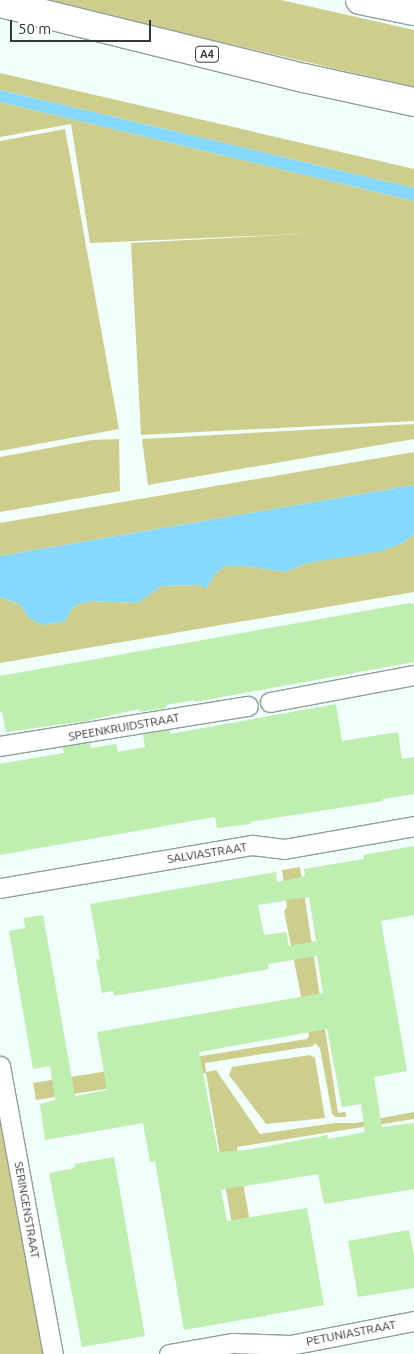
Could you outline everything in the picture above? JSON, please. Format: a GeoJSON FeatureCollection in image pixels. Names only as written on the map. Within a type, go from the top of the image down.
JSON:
{"type":"FeatureCollection","features":[{"type":"Feature","properties":{"kind":"highway"},"geometry":{"type":"LineString","coordinates":[[360,0],[414,11]]}},
{"type":"Feature","properties":{"kind":"highway","name":"A4"},"geometry":{"type":"LineString","coordinates":[[0,3],[304,78],[414,102]]}},
{"type":"Feature","properties":{"kind":"street"},"geometry":{"type":"LineString","coordinates":[[270,702],[414,675]]}},
{"type":"Feature","properties":{"kind":"street","name":"SPEENKRUIDSTRAAT"},"geometry":{"type":"LineString","coordinates":[[0,746],[248,706]]}},
{"type":"Feature","properties":{"kind":"street","name":"SALVIASTRAAT"},"geometry":{"type":"LineString","coordinates":[[0,888],[252,845],[284,849],[414,826]]}},
{"type":"Feature","properties":{"kind":"street","name":"SERINGENSTRAAT"},"geometry":{"type":"LineString","coordinates":[[0,1066],[53,1354]]}},
{"type":"Feature","properties":{"kind":"street","name":"PETUNIASTRAAT"},"geometry":{"type":"LineString","coordinates":[[169,1354],[234,1343],[290,1345],[414,1320]]}},
{"type":"Feature","properties":{"kind":"green space"},"geometry":{"type":"Polygon","coordinates":[[[51,0],[281,0],[414,30],[414,87],[178,32],[51,0]]]}},
{"type":"Feature","properties":{"kind":"green space"},"geometry":{"type":"Polygon","coordinates":[[[0,73],[414,169],[414,188],[0,90],[0,73]]]}},
{"type":"Feature","properties":{"kind":"green space"},"geometry":{"type":"Polygon","coordinates":[[[0,102],[414,201],[414,421],[141,435],[131,243],[321,233],[90,243],[71,124],[0,137],[0,102]]]}},
{"type":"Feature","properties":{"kind":"green space"},"geometry":{"type":"Polygon","coordinates":[[[65,129],[119,429],[0,451],[0,141],[65,129]]]}},
{"type":"Feature","properties":{"kind":"green space"},"geometry":{"type":"Polygon","coordinates":[[[414,424],[414,439],[148,485],[142,439],[414,424]]]}},
{"type":"Feature","properties":{"kind":"green space"},"geometry":{"type":"Polygon","coordinates":[[[119,439],[120,491],[0,512],[0,457],[92,440],[119,439]]]}},
{"type":"Feature","properties":{"kind":"green space"},"geometry":{"type":"Polygon","coordinates":[[[414,452],[414,485],[0,556],[0,523],[414,452]]]}},
{"type":"Feature","properties":{"kind":"green space"},"geometry":{"type":"Polygon","coordinates":[[[414,534],[414,592],[0,663],[0,597],[19,604],[31,620],[45,625],[65,621],[73,607],[88,601],[138,603],[162,586],[200,585],[206,588],[216,573],[225,566],[245,566],[285,572],[307,563],[403,543],[414,534]]]}},
{"type":"Feature","properties":{"kind":"green space"},"geometry":{"type":"Polygon","coordinates":[[[300,867],[338,1113],[346,1112],[346,1117],[336,1117],[332,1114],[320,1048],[315,1043],[313,1046],[205,1063],[206,1072],[216,1070],[260,1134],[335,1123],[355,1123],[414,1112],[414,1119],[237,1147],[266,1316],[248,1318],[206,1073],[36,1100],[33,1083],[307,1039],[309,1036],[284,911],[287,907],[282,870],[300,867]]]}},
{"type":"Feature","properties":{"kind":"green space"},"geometry":{"type":"Polygon","coordinates":[[[310,1055],[315,1058],[325,1118],[266,1124],[229,1075],[232,1067],[310,1055]]]}},
{"type":"Feature","properties":{"kind":"green space"},"geometry":{"type":"Polygon","coordinates":[[[0,1111],[21,1230],[43,1354],[0,1354],[0,1111]]]}},
{"type":"Feature","properties":{"kind":"water"},"geometry":{"type":"Polygon","coordinates":[[[0,90],[414,188],[414,201],[0,102],[0,90]]]}},
{"type":"Feature","properties":{"kind":"water"},"geometry":{"type":"Polygon","coordinates":[[[414,485],[414,534],[403,543],[382,551],[307,563],[285,572],[245,566],[225,566],[216,573],[206,589],[200,585],[162,586],[138,603],[88,601],[73,607],[65,621],[45,625],[31,620],[19,604],[0,597],[0,556],[414,485]]]}},
{"type":"Feature","properties":{"kind":"building"},"geometry":{"type":"Polygon","coordinates":[[[410,603],[414,604],[414,662],[195,702],[194,700],[166,705],[166,708],[139,712],[139,709],[86,721],[6,732],[2,712],[0,712],[0,676],[410,603]]]}},
{"type":"Feature","properties":{"kind":"building"},"geometry":{"type":"Polygon","coordinates":[[[336,704],[342,741],[398,732],[402,759],[414,757],[414,794],[383,799],[383,801],[250,822],[251,824],[217,828],[215,817],[0,855],[0,764],[64,753],[62,747],[90,743],[91,748],[116,744],[118,752],[145,747],[143,734],[170,730],[170,734],[336,704]]]}},
{"type":"Feature","properties":{"kind":"building"},"geometry":{"type":"Polygon","coordinates":[[[414,846],[414,915],[381,921],[407,1071],[374,1077],[382,1127],[414,1123],[414,1189],[324,1204],[318,1174],[221,1190],[227,1221],[307,1208],[324,1305],[184,1330],[155,1161],[150,1162],[143,1123],[45,1140],[40,1104],[55,1100],[50,1066],[33,1069],[9,931],[25,928],[24,918],[43,915],[75,1096],[107,1090],[97,1032],[323,993],[317,956],[268,964],[269,969],[197,982],[114,996],[113,991],[102,993],[96,960],[100,959],[90,904],[276,872],[277,882],[305,876],[304,869],[364,859],[363,855],[414,846]],[[309,897],[258,905],[264,935],[286,932],[289,946],[316,941],[309,897]],[[327,1029],[199,1052],[218,1152],[247,1150],[327,1135],[328,1139],[365,1132],[361,1104],[342,1107],[327,1029]]]}},
{"type":"Feature","properties":{"kind":"building"},"geometry":{"type":"Polygon","coordinates":[[[114,1157],[145,1336],[82,1347],[49,1173],[75,1168],[74,1164],[114,1157]]]}},
{"type":"Feature","properties":{"kind":"building"},"geometry":{"type":"Polygon","coordinates":[[[409,1230],[414,1255],[414,1288],[358,1297],[348,1241],[409,1230]]]}}]}
